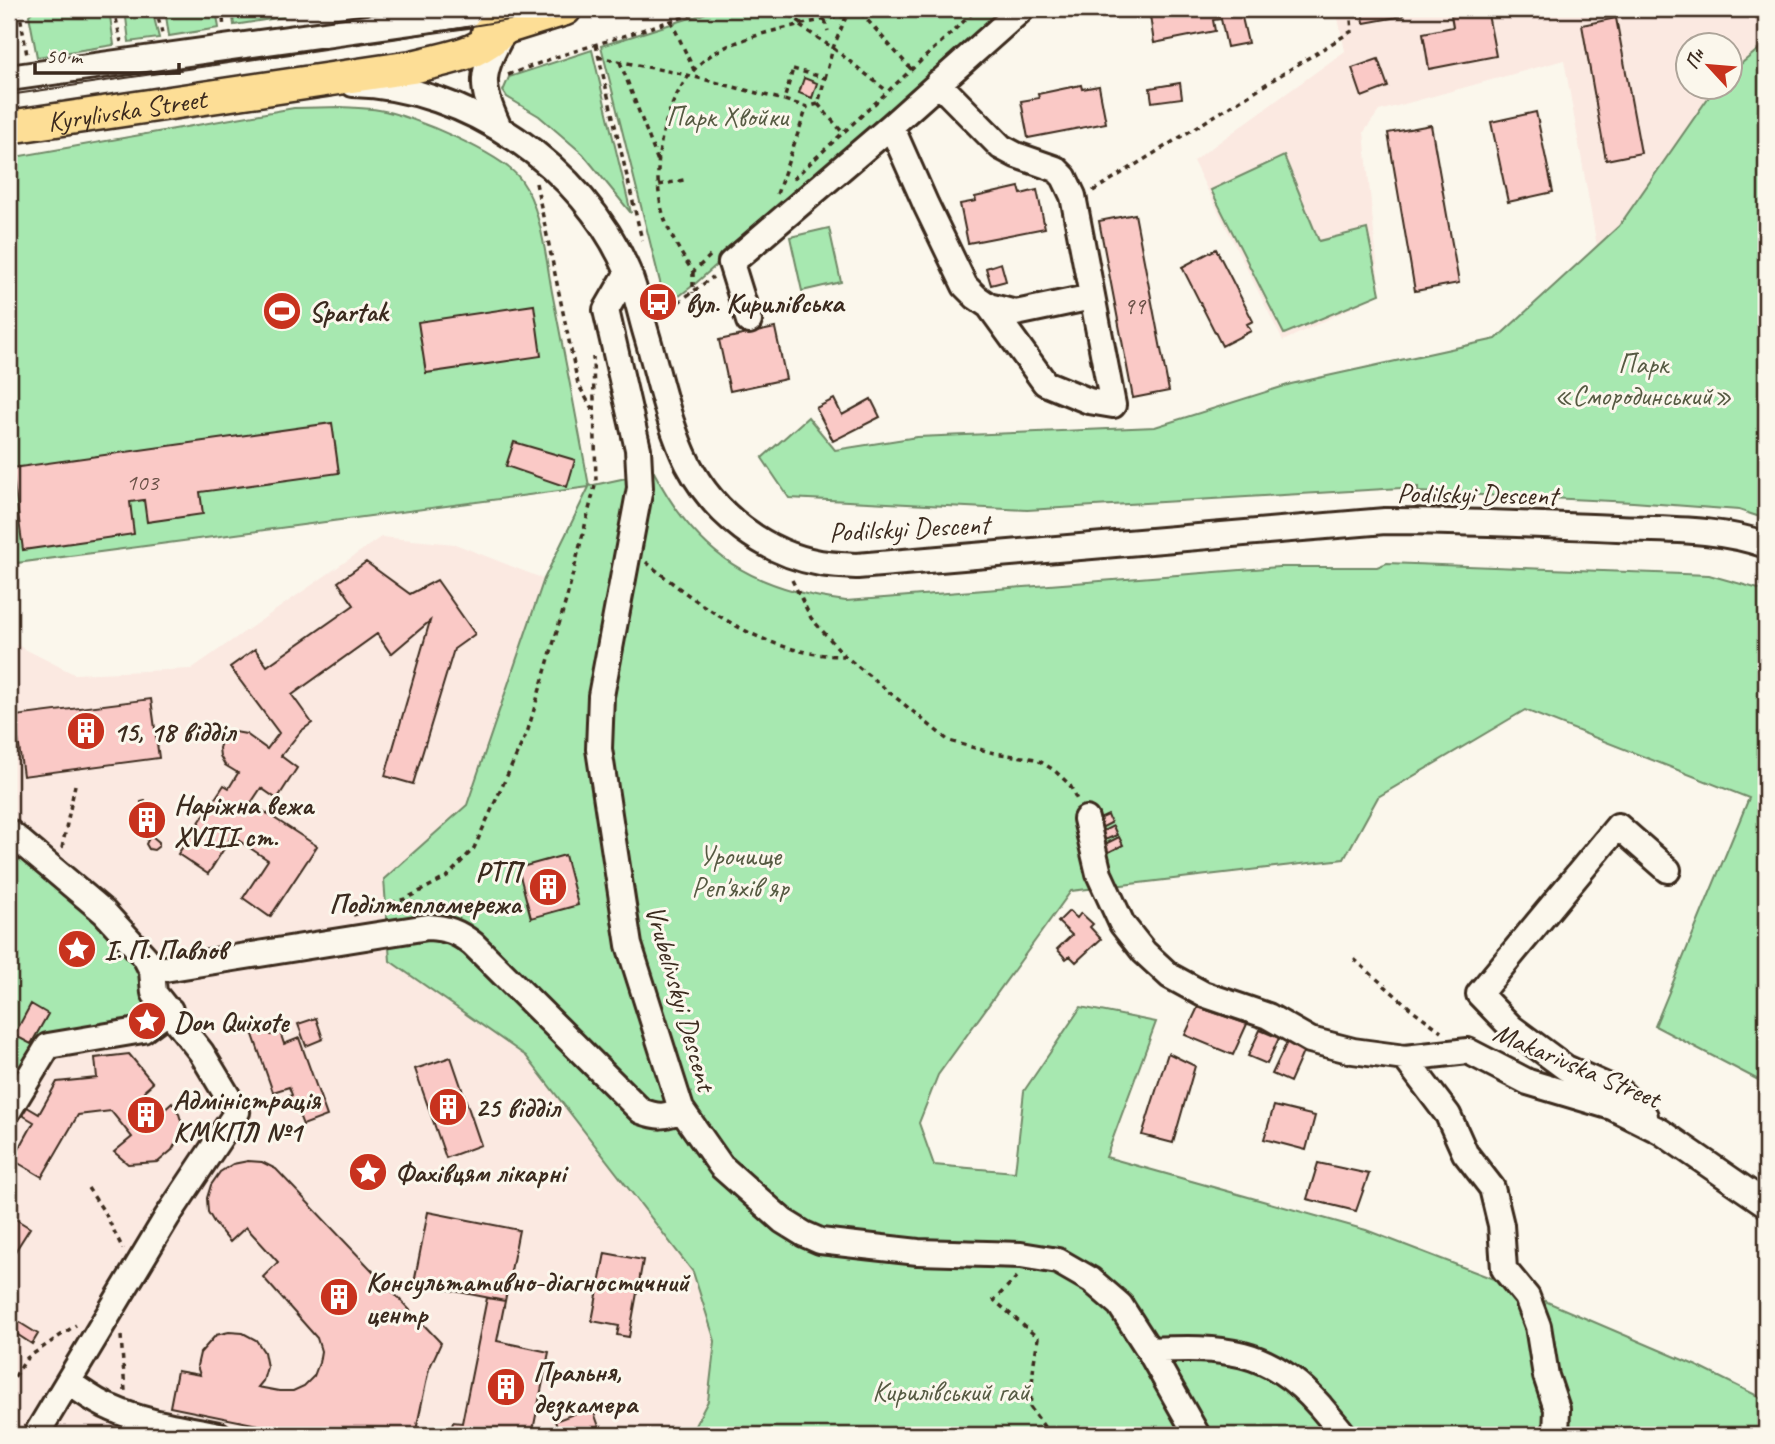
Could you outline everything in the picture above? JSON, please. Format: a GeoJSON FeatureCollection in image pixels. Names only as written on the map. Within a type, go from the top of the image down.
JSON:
{"type":"FeatureCollection","features":[{"type":"Feature","properties":{"kind":"main road","name":"Kyrylivska Street"},"geometry":{"type":"LineString","coordinates":[[9,127],[412,67],[419,57],[454,47],[504,13],[565,9]]}},
{"type":"Feature","properties":{"kind":"street"},"geometry":{"type":"LineString","coordinates":[[749,321],[731,262],[891,126],[1022,9]]}},
{"type":"Feature","properties":{"kind":"street","name":"Kyrylivska Street"},"geometry":{"type":"LineString","coordinates":[[9,78],[504,13]]}},
{"type":"Feature","properties":{"kind":"street"},"geometry":{"type":"LineString","coordinates":[[499,128],[488,104],[484,84],[504,13]]}},
{"type":"Feature","properties":{"kind":"street","name":"Podilskyi Descent"},"geometry":{"type":"LineString","coordinates":[[307,83],[374,85],[426,95],[499,128],[537,155],[569,184],[603,227],[628,272],[688,464],[702,485],[741,528],[779,550],[818,563],[856,566],[1385,522],[1454,521],[1706,532],[1766,545]]}},
{"type":"Feature","properties":{"kind":"street"},"geometry":{"type":"LineString","coordinates":[[891,126],[965,286],[989,306],[1045,383],[1089,401],[1113,405],[1074,203],[1064,177],[1056,169],[1001,147],[938,83]]}},
{"type":"Feature","properties":{"kind":"street","name":"Vrubelivskyi Descent"},"geometry":{"type":"LineString","coordinates":[[628,272],[606,310],[638,449],[640,488],[601,696],[599,750],[629,945],[681,1109],[721,1166],[783,1220],[820,1241],[918,1252],[1021,1255],[1059,1261],[1091,1280],[1120,1305],[1197,1435]]}},
{"type":"Feature","properties":{"kind":"street"},"geometry":{"type":"LineString","coordinates":[[989,306],[1016,313],[1092,297]]}},
{"type":"Feature","properties":{"kind":"street","name":"Makarivska Street"},"geometry":{"type":"LineString","coordinates":[[1086,819],[1099,874],[1122,924],[1144,952],[1170,976],[1203,994],[1268,1016],[1310,1040],[1353,1051],[1405,1058],[1468,1051],[1528,1082],[1612,1107],[1660,1131],[1766,1204]]}},
{"type":"Feature","properties":{"kind":"street"},"geometry":{"type":"LineString","coordinates":[[1660,1131],[1620,1092],[1566,1068],[1512,1028],[1479,994],[1618,826],[1668,870]]}},
{"type":"Feature","properties":{"kind":"street"},"geometry":{"type":"LineString","coordinates":[[9,832],[104,912],[145,957],[152,971],[154,993],[201,1052],[237,1112],[135,1269],[36,1435]]}},
{"type":"Feature","properties":{"kind":"street"},"geometry":{"type":"LineString","coordinates":[[152,971],[428,927],[447,928],[461,934],[473,944],[641,1111],[656,1117],[669,1116],[681,1109]]}},
{"type":"Feature","properties":{"kind":"street"},"geometry":{"type":"LineString","coordinates":[[9,1111],[48,1046],[143,1030],[170,1010]]}},
{"type":"Feature","properties":{"kind":"street"},"geometry":{"type":"LineString","coordinates":[[1405,1058],[1448,1115],[1465,1153],[1492,1188],[1501,1225],[1504,1269],[1527,1297],[1538,1326],[1546,1376],[1557,1409],[1556,1435]]}},
{"type":"Feature","properties":{"kind":"street"},"geometry":{"type":"LineString","coordinates":[[1149,1350],[1200,1348],[1244,1354],[1281,1370],[1303,1387],[1344,1435]]}},
{"type":"Feature","properties":{"kind":"street"},"geometry":{"type":"LineString","coordinates":[[68,1382],[92,1399],[127,1414],[219,1435]]}},
{"type":"Feature","properties":{"kind":"path"},"geometry":{"type":"LineString","coordinates":[[19,9],[29,63]]}},
{"type":"Feature","properties":{"kind":"path"},"geometry":{"type":"LineString","coordinates":[[114,9],[122,48]]}},
{"type":"Feature","properties":{"kind":"path"},"geometry":{"type":"LineString","coordinates":[[156,9],[164,42]]}},
{"type":"Feature","properties":{"kind":"path"},"geometry":{"type":"LineString","coordinates":[[222,9],[225,34]]}},
{"type":"Feature","properties":{"kind":"path"},"geometry":{"type":"LineString","coordinates":[[510,73],[709,9]]}},
{"type":"Feature","properties":{"kind":"path"},"geometry":{"type":"LineString","coordinates":[[781,9],[887,91]]}},
{"type":"Feature","properties":{"kind":"path"},"geometry":{"type":"LineString","coordinates":[[667,311],[693,293],[692,272],[676,246],[664,218],[659,185],[662,134],[687,75],[711,55],[741,42],[857,12],[881,9]]}},
{"type":"Feature","properties":{"kind":"path"},"geometry":{"type":"LineString","coordinates":[[768,202],[976,9]]}},
{"type":"Feature","properties":{"kind":"path"},"geometry":{"type":"LineString","coordinates":[[1074,203],[1352,31],[1350,9]]}},
{"type":"Feature","properties":{"kind":"path"},"geometry":{"type":"LineString","coordinates":[[857,12],[911,69]]}},
{"type":"Feature","properties":{"kind":"path"},"geometry":{"type":"LineString","coordinates":[[818,104],[833,48],[846,16]]}},
{"type":"Feature","properties":{"kind":"path"},"geometry":{"type":"LineString","coordinates":[[825,20],[828,31]]}},
{"type":"Feature","properties":{"kind":"path"},"geometry":{"type":"LineString","coordinates":[[671,21],[694,70]]}},
{"type":"Feature","properties":{"kind":"path"},"geometry":{"type":"LineString","coordinates":[[596,45],[642,240]]}},
{"type":"Feature","properties":{"kind":"path"},"geometry":{"type":"LineString","coordinates":[[598,57],[687,75],[807,107],[818,104]]}},
{"type":"Feature","properties":{"kind":"path"},"geometry":{"type":"LineString","coordinates":[[620,62],[659,165]]}},
{"type":"Feature","properties":{"kind":"path"},"geometry":{"type":"LineString","coordinates":[[783,100],[793,69],[825,78]]}},
{"type":"Feature","properties":{"kind":"path"},"geometry":{"type":"LineString","coordinates":[[818,104],[843,133]]}},
{"type":"Feature","properties":{"kind":"path"},"geometry":{"type":"LineString","coordinates":[[777,194],[807,107]]}},
{"type":"Feature","properties":{"kind":"path"},"geometry":{"type":"LineString","coordinates":[[533,173],[578,384],[595,414]]}},
{"type":"Feature","properties":{"kind":"path"},"geometry":{"type":"LineString","coordinates":[[659,185],[688,179]]}},
{"type":"Feature","properties":{"kind":"path"},"geometry":{"type":"LineString","coordinates":[[692,272],[714,253]]}},
{"type":"Feature","properties":{"kind":"path"},"geometry":{"type":"LineString","coordinates":[[405,900],[447,877],[474,848],[528,730],[567,597],[596,482],[593,351]]}},
{"type":"Feature","properties":{"kind":"path"},"geometry":{"type":"LineString","coordinates":[[629,547],[703,607],[741,630],[774,643],[821,656],[845,656]]}},
{"type":"Feature","properties":{"kind":"path"},"geometry":{"type":"LineString","coordinates":[[793,580],[811,618],[845,656],[949,741],[994,753],[1036,760],[1054,770],[1070,786],[1086,819]]}},
{"type":"Feature","properties":{"kind":"path"},"geometry":{"type":"LineString","coordinates":[[57,872],[75,785]]}},
{"type":"Feature","properties":{"kind":"path"},"geometry":{"type":"LineString","coordinates":[[77,937],[85,940],[89,949],[85,957],[76,960],[69,955],[66,948],[70,940],[77,937]]}},
{"type":"Feature","properties":{"kind":"path"},"geometry":{"type":"LineString","coordinates":[[1354,960],[1410,1008],[1468,1051]]}},
{"type":"Feature","properties":{"kind":"path"},"geometry":{"type":"LineString","coordinates":[[88,1188],[105,1213],[135,1269]]}},
{"type":"Feature","properties":{"kind":"path"},"geometry":{"type":"LineString","coordinates":[[998,1254],[1018,1276],[994,1300],[1038,1338],[1030,1407],[1050,1435]]}},
{"type":"Feature","properties":{"kind":"path"},"geometry":{"type":"LineString","coordinates":[[118,1297],[127,1414]]}},
{"type":"Feature","properties":{"kind":"path"},"geometry":{"type":"LineString","coordinates":[[9,1385],[27,1358],[76,1324]]}},
{"type":"Feature","properties":{"kind":"shaded area"},"geometry":{"type":"Polygon","coordinates":[[[1336,9],[1766,9],[1766,76],[1744,99],[1744,32],[1674,32],[1674,102],[1741,102],[1599,248],[1564,60],[1379,111],[1364,132],[1380,294],[1283,341],[1193,161],[1345,51],[1336,9]]]}},
{"type":"Feature","properties":{"kind":"shaded area"},"geometry":{"type":"Polygon","coordinates":[[[381,537],[455,544],[544,579],[466,806],[384,879],[390,961],[526,1056],[693,1272],[715,1341],[708,1401],[690,1435],[9,1435],[9,641],[74,674],[191,669],[381,537]]]}},
{"type":"Feature","properties":{"kind":"green space"},"geometry":{"type":"Polygon","coordinates":[[[35,9],[109,9],[114,45],[37,57],[29,15],[35,9]]]}},
{"type":"Feature","properties":{"kind":"green space"},"geometry":{"type":"Polygon","coordinates":[[[125,9],[152,9],[159,38],[129,42],[125,9]]]}},
{"type":"Feature","properties":{"kind":"green space"},"geometry":{"type":"Polygon","coordinates":[[[165,9],[216,9],[219,28],[169,36],[165,9]]]}},
{"type":"Feature","properties":{"kind":"green space"},"geometry":{"type":"Polygon","coordinates":[[[232,9],[282,9],[284,17],[234,25],[232,9]]]}},
{"type":"Feature","properties":{"kind":"green space","name":"Парк Хвойки"},"geometry":{"type":"Polygon","coordinates":[[[719,9],[1004,9],[695,284],[666,306],[601,46],[719,9]]]}},
{"type":"Feature","properties":{"kind":"green space","name":"Парк «Смородинський»"},"geometry":{"type":"Polygon","coordinates":[[[1766,43],[1766,519],[1739,510],[1418,492],[1418,487],[1027,510],[789,498],[762,458],[808,417],[835,450],[917,437],[1155,427],[1291,384],[1496,339],[1619,226],[1705,102],[1744,102],[1744,61],[1766,43]]]}},
{"type":"Feature","properties":{"kind":"green space","name":"Парк Хвойки"},"geometry":{"type":"Polygon","coordinates":[[[592,50],[631,213],[583,154],[539,116],[507,97],[503,91],[509,77],[592,50]]]}},
{"type":"Feature","properties":{"kind":"green space","name":"Урочище Реп'яхів яр"},"geometry":{"type":"Polygon","coordinates":[[[342,107],[394,113],[433,127],[496,159],[521,180],[528,191],[542,234],[589,486],[654,472],[689,526],[710,547],[732,564],[784,588],[846,601],[1279,567],[1377,567],[1387,563],[1709,575],[1766,591],[1766,1084],[1655,1026],[1749,798],[1525,710],[1378,797],[1344,859],[1071,891],[938,1075],[919,1123],[934,1165],[1015,1172],[1024,1091],[1081,1007],[1156,1022],[1106,1157],[1366,1230],[1496,1280],[1697,1366],[1766,1400],[1766,1435],[690,1435],[708,1401],[715,1341],[693,1272],[526,1056],[390,961],[384,879],[467,805],[544,579],[589,487],[9,564],[9,158],[294,108],[342,107]]]}},
{"type":"Feature","properties":{"kind":"green space"},"geometry":{"type":"Polygon","coordinates":[[[1284,156],[1319,241],[1367,229],[1380,294],[1284,334],[1211,190],[1284,156]]]}},
{"type":"Feature","properties":{"kind":"green space"},"geometry":{"type":"Polygon","coordinates":[[[829,228],[841,282],[802,291],[790,237],[829,228]]]}},
{"type":"Feature","properties":{"kind":"green space"},"geometry":{"type":"Polygon","coordinates":[[[9,844],[83,905],[146,971],[160,1008],[140,1022],[80,1034],[9,1098],[9,844]]]}},
{"type":"Feature","properties":{"kind":"building"},"geometry":{"type":"Polygon","coordinates":[[[1149,9],[1240,9],[1248,43],[1227,47],[1221,19],[1213,20],[1215,31],[1154,43],[1149,9]]]}},
{"type":"Feature","properties":{"kind":"building"},"geometry":{"type":"Polygon","coordinates":[[[1362,9],[1402,9],[1403,16],[1364,23],[1362,9]]]}},
{"type":"Feature","properties":{"kind":"building"},"geometry":{"type":"Polygon","coordinates":[[[1450,9],[1487,9],[1496,56],[1429,69],[1423,33],[1453,27],[1450,9]]]}},
{"type":"Feature","properties":{"kind":"building"},"geometry":{"type":"Polygon","coordinates":[[[1616,18],[1641,153],[1606,160],[1582,25],[1616,18]]]}},
{"type":"Feature","properties":{"kind":"building"},"geometry":{"type":"Polygon","coordinates":[[[1378,59],[1388,87],[1362,97],[1352,68],[1378,59]]]}},
{"type":"Feature","properties":{"kind":"building"},"geometry":{"type":"Polygon","coordinates":[[[804,78],[817,83],[812,98],[799,93],[804,78]]]}},
{"type":"Feature","properties":{"kind":"building"},"geometry":{"type":"Polygon","coordinates":[[[1180,83],[1182,98],[1152,102],[1150,88],[1180,83]]]}},
{"type":"Feature","properties":{"kind":"building"},"geometry":{"type":"Polygon","coordinates":[[[1081,85],[1082,89],[1099,86],[1106,123],[1028,138],[1021,101],[1039,98],[1038,94],[1081,85]]]}},
{"type":"Feature","properties":{"kind":"building"},"geometry":{"type":"Polygon","coordinates":[[[1536,112],[1553,192],[1508,202],[1491,122],[1536,112]]]}},
{"type":"Feature","properties":{"kind":"building"},"geometry":{"type":"Polygon","coordinates":[[[1431,125],[1459,283],[1415,291],[1388,133],[1431,125]]]}},
{"type":"Feature","properties":{"kind":"building"},"geometry":{"type":"Polygon","coordinates":[[[1019,187],[1021,194],[1037,190],[1045,228],[968,243],[960,204],[976,201],[975,197],[1019,187]]]}},
{"type":"Feature","properties":{"kind":"building"},"geometry":{"type":"Polygon","coordinates":[[[1135,214],[1169,391],[1133,398],[1099,221],[1135,214]]]}},
{"type":"Feature","properties":{"kind":"building"},"geometry":{"type":"Polygon","coordinates":[[[1216,249],[1253,321],[1247,324],[1251,331],[1222,346],[1182,267],[1216,249]]]}},
{"type":"Feature","properties":{"kind":"building"},"geometry":{"type":"Polygon","coordinates":[[[1001,263],[1006,281],[991,285],[986,268],[1001,263]]]}},
{"type":"Feature","properties":{"kind":"building"},"geometry":{"type":"Polygon","coordinates":[[[534,305],[541,356],[426,373],[418,322],[534,305]]]}},
{"type":"Feature","properties":{"kind":"building"},"geometry":{"type":"Polygon","coordinates":[[[775,328],[786,379],[730,391],[719,340],[775,328]]]}},
{"type":"Feature","properties":{"kind":"building"},"geometry":{"type":"Polygon","coordinates":[[[834,399],[842,415],[871,399],[880,417],[833,441],[816,408],[834,399]]]}},
{"type":"Feature","properties":{"kind":"building"},"geometry":{"type":"Polygon","coordinates":[[[332,423],[339,473],[200,492],[203,514],[147,522],[144,500],[130,502],[134,534],[23,550],[12,468],[332,423]]]}},
{"type":"Feature","properties":{"kind":"building"},"geometry":{"type":"Polygon","coordinates":[[[514,442],[575,460],[567,487],[506,466],[514,442]]]}},
{"type":"Feature","properties":{"kind":"building"},"geometry":{"type":"Polygon","coordinates":[[[366,562],[410,594],[437,580],[475,634],[454,649],[413,784],[385,776],[430,621],[391,654],[377,634],[292,695],[312,723],[301,731],[281,756],[297,768],[277,799],[261,788],[251,803],[317,846],[270,917],[243,898],[268,860],[232,836],[208,874],[178,854],[224,785],[229,788],[238,773],[225,765],[220,756],[222,740],[235,732],[246,734],[267,749],[279,733],[230,667],[255,649],[267,666],[354,605],[338,582],[366,562]]]}},
{"type":"Feature","properties":{"kind":"building","name":"15, 18 відділ"},"geometry":{"type":"Polygon","coordinates":[[[151,699],[159,758],[23,776],[15,716],[151,699]]]}},
{"type":"Feature","properties":{"kind":"building","name":"Наріжна вежа XVIII ст."},"geometry":{"type":"Polygon","coordinates":[[[145,801],[153,837],[159,842],[159,846],[154,850],[149,849],[146,844],[149,838],[141,802],[145,801]]]}},
{"type":"Feature","properties":{"kind":"building"},"geometry":{"type":"Polygon","coordinates":[[[1108,815],[1111,823],[1097,830],[1093,822],[1108,815]]]}},
{"type":"Feature","properties":{"kind":"building"},"geometry":{"type":"Polygon","coordinates":[[[1113,826],[1117,835],[1100,842],[1097,834],[1113,826]]]}},
{"type":"Feature","properties":{"kind":"building"},"geometry":{"type":"Polygon","coordinates":[[[1119,837],[1123,845],[1107,853],[1103,845],[1119,837]]]}},
{"type":"Feature","properties":{"kind":"building","name":"РТП Поділтепломережа"},"geometry":{"type":"Polygon","coordinates":[[[565,855],[578,905],[531,918],[518,868],[565,855]]]}},
{"type":"Feature","properties":{"kind":"building"},"geometry":{"type":"Polygon","coordinates":[[[1069,911],[1077,918],[1081,913],[1093,924],[1090,927],[1101,939],[1076,962],[1070,956],[1066,959],[1057,949],[1072,935],[1058,922],[1069,911]]]}},
{"type":"Feature","properties":{"kind":"building"},"geometry":{"type":"Polygon","coordinates":[[[31,1004],[48,1014],[31,1044],[14,1035],[31,1004]]]}},
{"type":"Feature","properties":{"kind":"building"},"geometry":{"type":"Polygon","coordinates":[[[1198,1007],[1247,1024],[1233,1055],[1185,1035],[1198,1007]]]}},
{"type":"Feature","properties":{"kind":"building"},"geometry":{"type":"Polygon","coordinates":[[[316,1018],[323,1039],[306,1046],[298,1024],[316,1018]]]}},
{"type":"Feature","properties":{"kind":"building"},"geometry":{"type":"Polygon","coordinates":[[[268,1027],[271,1035],[280,1032],[284,1044],[299,1038],[327,1116],[303,1125],[295,1105],[287,1108],[284,1099],[292,1095],[289,1087],[273,1092],[252,1032],[268,1027]]]}},
{"type":"Feature","properties":{"kind":"building"},"geometry":{"type":"Polygon","coordinates":[[[1260,1030],[1279,1038],[1267,1064],[1248,1056],[1260,1030]]]}},
{"type":"Feature","properties":{"kind":"building"},"geometry":{"type":"Polygon","coordinates":[[[1288,1040],[1305,1048],[1290,1082],[1272,1074],[1288,1040]]]}},
{"type":"Feature","properties":{"kind":"building"},"geometry":{"type":"Polygon","coordinates":[[[1168,1053],[1195,1066],[1173,1143],[1142,1135],[1168,1053]]]}},
{"type":"Feature","properties":{"kind":"building","name":"Адміністрація КМКПЛ №1"},"geometry":{"type":"Polygon","coordinates":[[[129,1054],[153,1083],[144,1091],[162,1112],[172,1103],[179,1114],[182,1124],[180,1135],[172,1150],[158,1162],[128,1164],[114,1152],[132,1137],[111,1111],[78,1115],[42,1177],[13,1160],[34,1122],[17,1112],[22,1104],[39,1114],[57,1082],[97,1078],[95,1058],[129,1054]]]}},
{"type":"Feature","properties":{"kind":"building","name":"25 відділ"},"geometry":{"type":"Polygon","coordinates":[[[451,1057],[481,1145],[446,1158],[415,1069],[451,1057]]]}},
{"type":"Feature","properties":{"kind":"building"},"geometry":{"type":"Polygon","coordinates":[[[1274,1106],[1315,1116],[1306,1150],[1264,1139],[1274,1106]]]}},
{"type":"Feature","properties":{"kind":"building","name":"Консультативно-діагностичний центр"},"geometry":{"type":"Polygon","coordinates":[[[262,1162],[276,1169],[441,1343],[429,1369],[415,1435],[386,1432],[385,1435],[307,1435],[170,1407],[177,1371],[200,1375],[197,1366],[200,1353],[216,1335],[243,1333],[256,1340],[264,1352],[267,1367],[258,1387],[293,1391],[304,1386],[314,1376],[319,1363],[321,1351],[317,1338],[263,1277],[278,1262],[246,1227],[230,1242],[208,1212],[207,1198],[211,1185],[220,1172],[233,1164],[262,1162]]]}},
{"type":"Feature","properties":{"kind":"building"},"geometry":{"type":"Polygon","coordinates":[[[1318,1163],[1369,1174],[1356,1211],[1307,1199],[1318,1163]]]}},
{"type":"Feature","properties":{"kind":"building"},"geometry":{"type":"Polygon","coordinates":[[[428,1212],[519,1230],[505,1301],[414,1283],[428,1212]]]}},
{"type":"Feature","properties":{"kind":"building"},"geometry":{"type":"Polygon","coordinates":[[[9,1215],[30,1228],[9,1261],[9,1215]]]}},
{"type":"Feature","properties":{"kind":"building"},"geometry":{"type":"Polygon","coordinates":[[[605,1253],[643,1260],[629,1337],[617,1335],[619,1326],[592,1321],[605,1253]]]}},
{"type":"Feature","properties":{"kind":"building","name":"Пральня, дезкамера"},"geometry":{"type":"Polygon","coordinates":[[[487,1298],[505,1301],[497,1341],[549,1352],[532,1435],[450,1435],[453,1422],[462,1423],[487,1298]]]}},
{"type":"Feature","properties":{"kind":"building"},"geometry":{"type":"Polygon","coordinates":[[[9,1316],[38,1334],[32,1344],[9,1329],[9,1316]]]}},
{"type":"Feature","properties":{"kind":"building"},"geometry":{"type":"Polygon","coordinates":[[[592,1407],[602,1435],[560,1435],[555,1421],[592,1407]]]}},
{"type":"Feature","properties":{"kind":"tram line"},"geometry":{"type":"LineString","coordinates":[[9,95],[393,39],[576,9]]}},
{"type":"Feature","properties":{"kind":"place","name":"вул. Кирилівська"},"geometry":{"type":"Point","coordinates":[658,302]}},
{"type":"Feature","properties":{"kind":"place","name":"Spartak"},"geometry":{"type":"Point","coordinates":[282,311]}},
{"type":"Feature","properties":{"kind":"place","name":"15, 18 відділ"},"geometry":{"type":"Point","coordinates":[86,731]}},
{"type":"Feature","properties":{"kind":"place","name":"Наріжна вежа XVIII ст."},"geometry":{"type":"Point","coordinates":[147,820]}},
{"type":"Feature","properties":{"kind":"place","name":"РТП Поділтепломережа"},"geometry":{"type":"Point","coordinates":[548,887]}},
{"type":"Feature","properties":{"kind":"place","name":"І. П. Павлов"},"geometry":{"type":"Point","coordinates":[77,949]}},
{"type":"Feature","properties":{"kind":"place","name":"Don Quixote"},"geometry":{"type":"Point","coordinates":[147,1021]}},
{"type":"Feature","properties":{"kind":"place","name":"25 відділ"},"geometry":{"type":"Point","coordinates":[448,1107]}},
{"type":"Feature","properties":{"kind":"place","name":"Адміністрація КМКПЛ №1"},"geometry":{"type":"Point","coordinates":[146,1115]}},
{"type":"Feature","properties":{"kind":"place","name":"Фахівцям лікарні"},"geometry":{"type":"Point","coordinates":[368,1172]}},
{"type":"Feature","properties":{"kind":"place","name":"Консультативно-діагностичний центр"},"geometry":{"type":"Point","coordinates":[339,1297]}},
{"type":"Feature","properties":{"kind":"place","name":"Пральня, дезкамера"},"geometry":{"type":"Point","coordinates":[506,1387]}},
{"type":"Feature","properties":{"kind":"park label","name":"Кирилівський гай"},"geometry":{"type":"Point","coordinates":[951,1391]}}]}
